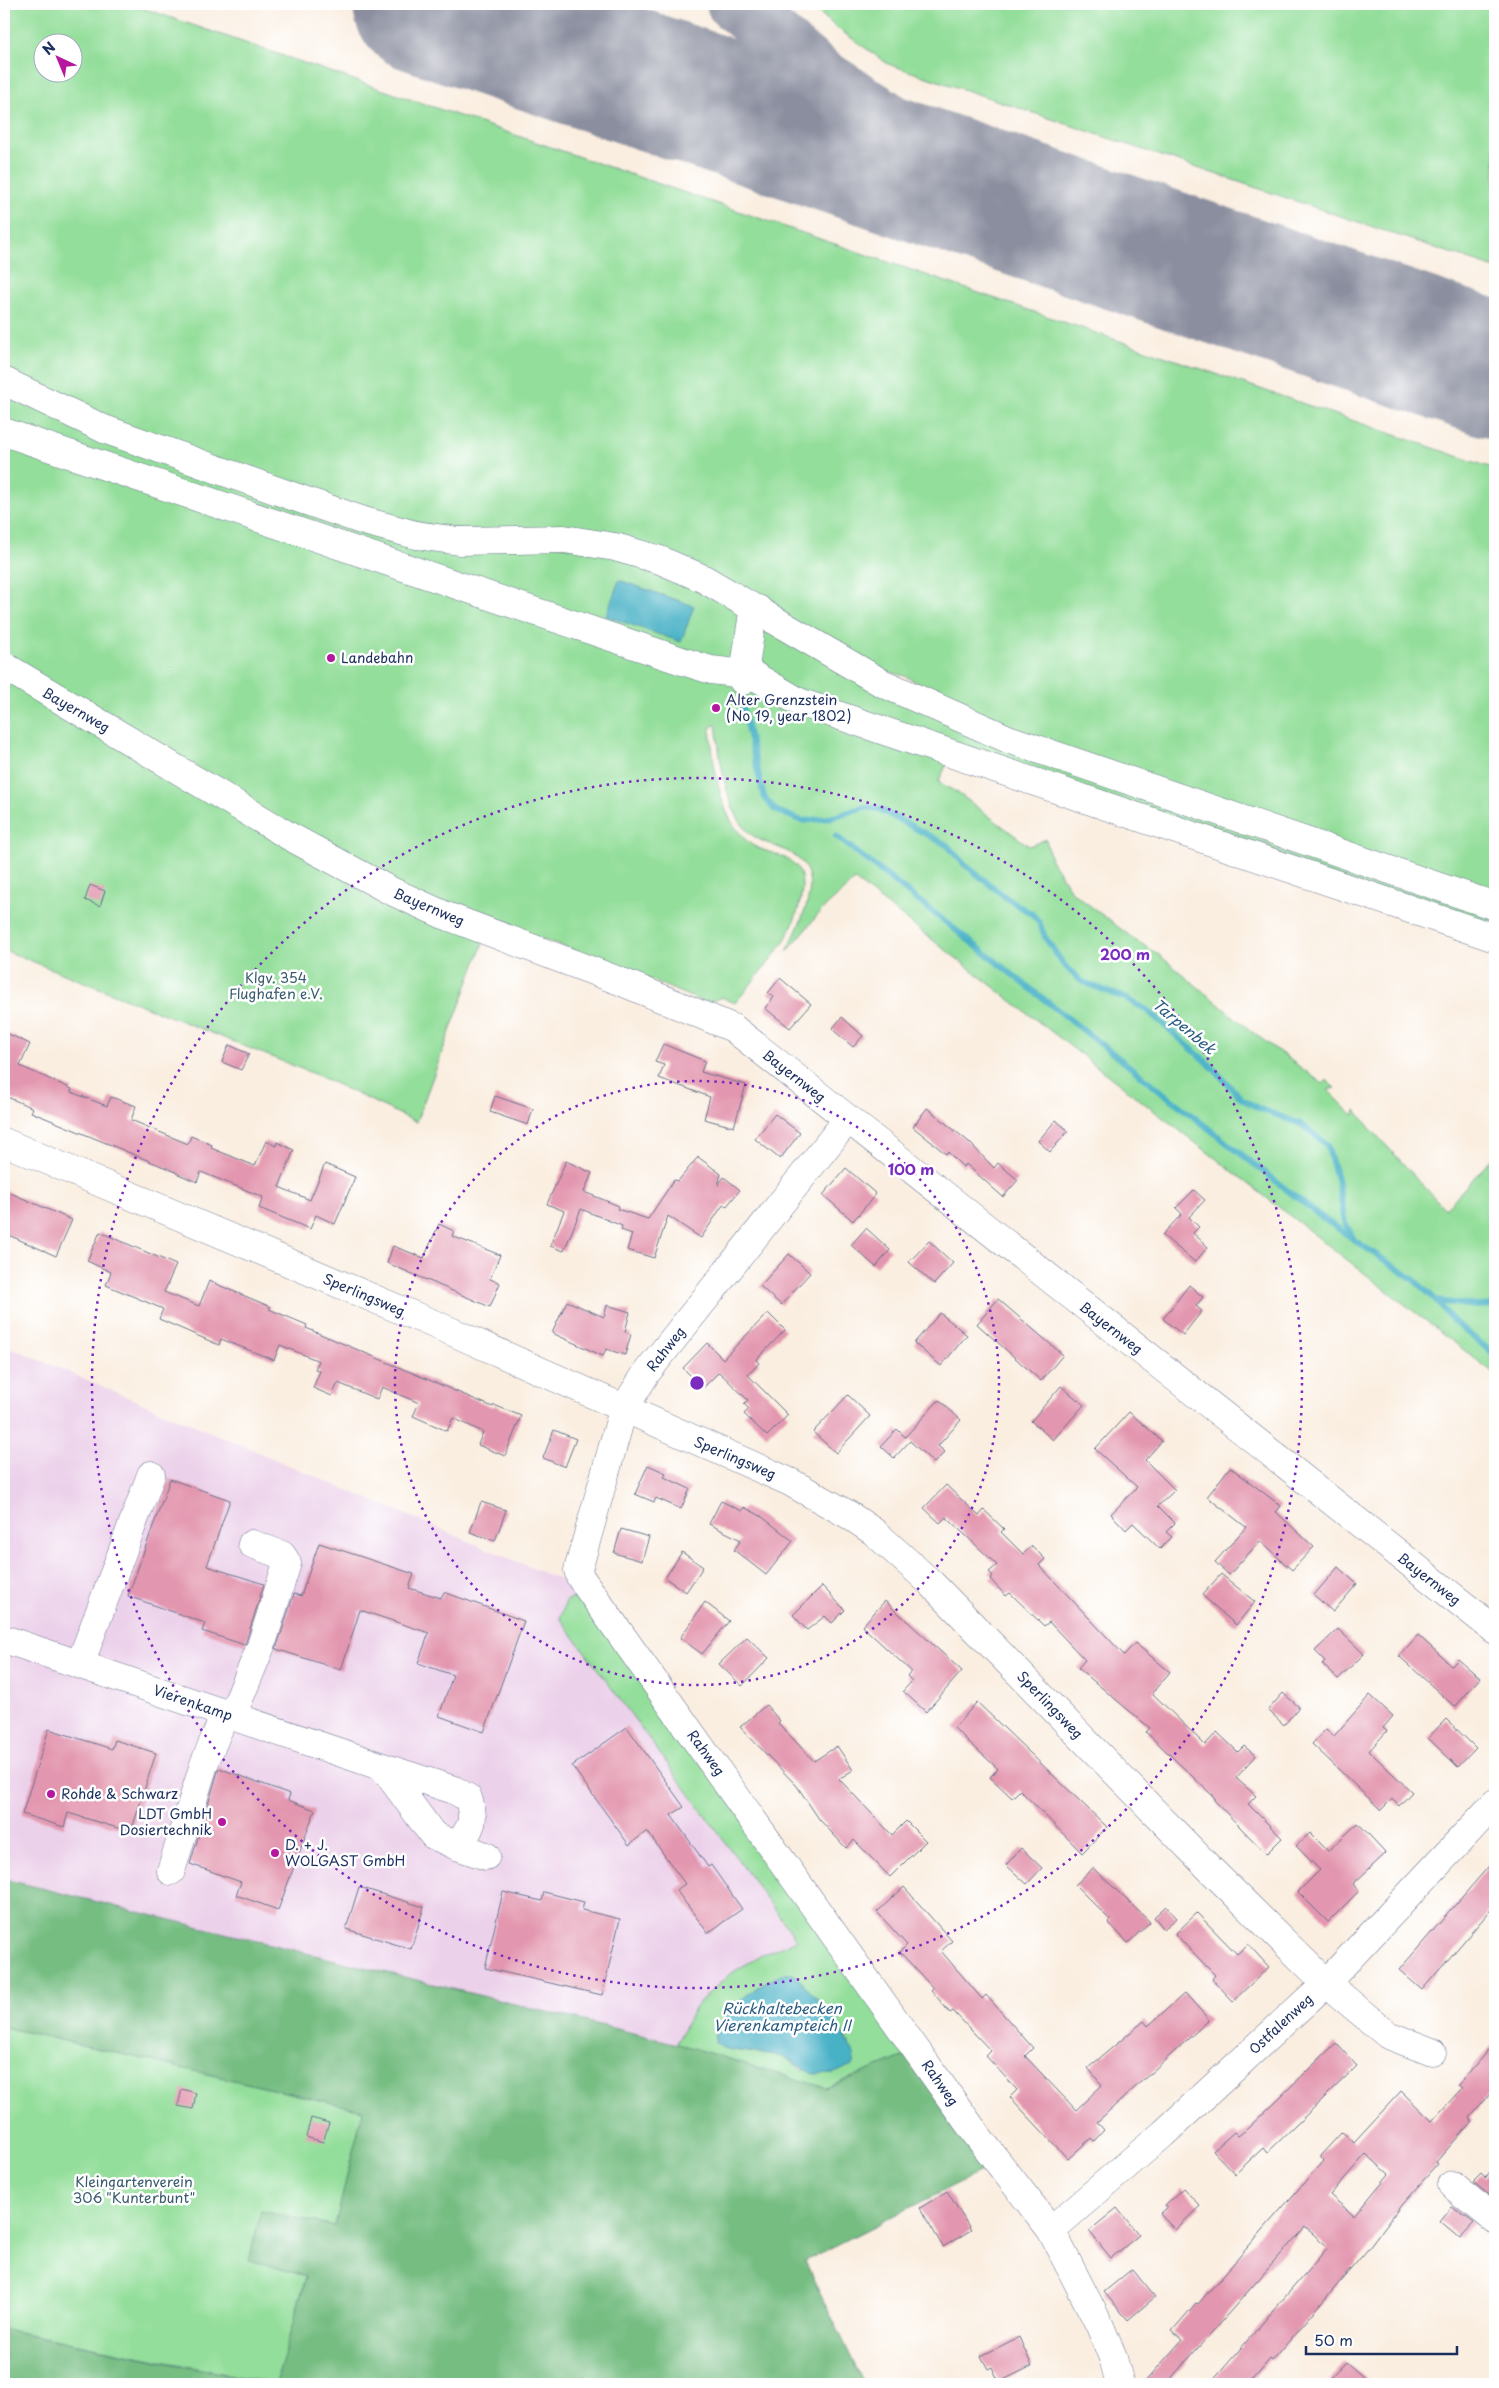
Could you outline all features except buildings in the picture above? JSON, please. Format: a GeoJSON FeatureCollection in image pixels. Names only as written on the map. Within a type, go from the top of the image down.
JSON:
{"type":"FeatureCollection","features":[{"type":"Feature","properties":{"kind":"street"},"geometry":{"type":"LineString","coordinates":[[4,381],[104,429],[364,521],[416,535],[459,541],[564,539],[615,547],[660,560],[704,579],[882,683],[1008,739],[1495,906]]}},
{"type":"Feature","properties":{"kind":"street"},"geometry":{"type":"LineString","coordinates":[[4,432],[682,661],[711,670],[761,679],[782,694],[808,705],[1495,938]]}},
{"type":"Feature","properties":{"kind":"street"},"geometry":{"type":"LineString","coordinates":[[743,677],[752,619],[758,609]]}},
{"type":"Feature","properties":{"kind":"street","name":"Bayernweg"},"geometry":{"type":"LineString","coordinates":[[4,666],[289,836],[388,890],[444,915],[622,982],[724,1023],[1495,1630]]}},
{"type":"Feature","properties":{"kind":"street","name":"Rahweg"},"geometry":{"type":"LineString","coordinates":[[848,1120],[647,1372],[622,1410],[579,1563],[580,1577],[976,2134],[1051,2230],[1100,2326],[1113,2358],[1120,2384]]}},
{"type":"Feature","properties":{"kind":"street","name":"Sperlingsweg"},"geometry":{"type":"LineString","coordinates":[[4,1142],[448,1330],[622,1410],[790,1482],[849,1515],[874,1532],[931,1584],[1211,1870],[1326,1983],[1388,2035],[1432,2052]]}},
{"type":"Feature","properties":{"kind":"street"},"geometry":{"type":"LineString","coordinates":[[80,1664],[151,1475]]}},
{"type":"Feature","properties":{"kind":"street"},"geometry":{"type":"LineString","coordinates":[[171,1871],[204,1764],[261,1646],[287,1564],[282,1555],[252,1544]]}},
{"type":"Feature","properties":{"kind":"street","name":"Vierenkamp"},"geometry":{"type":"LineString","coordinates":[[4,1639],[454,1790],[468,1798],[474,1814],[468,1832],[457,1846]]}},
{"type":"Feature","properties":{"kind":"street"},"geometry":{"type":"LineString","coordinates":[[383,1767],[433,1835],[486,1856]]}},
{"type":"Feature","properties":{"kind":"street","name":"Ostfalenweg"},"geometry":{"type":"LineString","coordinates":[[1051,2230],[1162,2134],[1326,1983],[1495,1803]]}},
{"type":"Feature","properties":{"kind":"street"},"geometry":{"type":"LineString","coordinates":[[1452,2185],[1495,2220]]}},
{"type":"Feature","properties":{"kind":"shaded area"},"geometry":{"type":"Polygon","coordinates":[[[4,1345],[570,1584],[807,1942],[686,2046],[4,1879],[4,1345]]]}},
{"type":"Feature","properties":{"kind":"green space"},"geometry":{"type":"Polygon","coordinates":[[[4,4],[131,4],[1495,469],[1495,898],[1011,733],[905,676],[874,668],[707,574],[461,529],[417,526],[223,466],[4,374],[4,4]]]}},
{"type":"Feature","properties":{"kind":"green space"},"geometry":{"type":"Polygon","coordinates":[[[809,4],[1495,4],[1495,268],[888,64],[837,28],[809,4]]]}},
{"type":"Feature","properties":{"kind":"green space"},"geometry":{"type":"Polygon","coordinates":[[[4,388],[288,501],[611,554],[739,608],[738,668],[4,430],[4,388]]]}},
{"type":"Feature","properties":{"kind":"green space","name":"Klgv. 354 Flughafen e.V."},"geometry":{"type":"Polygon","coordinates":[[[4,439],[752,681],[950,758],[938,782],[958,793],[1029,846],[1046,839],[1051,860],[1072,892],[1134,939],[1158,954],[1251,1031],[1323,1084],[1327,1080],[1335,1088],[1328,1090],[1354,1116],[1356,1110],[1370,1128],[1445,1209],[1495,1155],[1495,1374],[855,880],[821,911],[787,952],[805,909],[810,881],[806,869],[797,858],[749,833],[741,823],[726,788],[716,724],[710,728],[714,765],[720,792],[729,817],[751,845],[786,858],[795,865],[800,873],[802,883],[801,895],[795,920],[774,956],[735,1003],[721,997],[713,1001],[701,1001],[598,958],[491,922],[416,1122],[319,1076],[4,950],[4,439]]]}},
{"type":"Feature","properties":{"kind":"green space"},"geometry":{"type":"Polygon","coordinates":[[[765,627],[880,688],[1495,912],[1495,935],[800,699],[755,665],[753,645],[765,627]]]}},
{"type":"Feature","properties":{"kind":"green space"},"geometry":{"type":"Polygon","coordinates":[[[581,1595],[910,2054],[826,2088],[676,2044],[695,2006],[731,1973],[762,1955],[797,1940],[560,1618],[566,1601],[581,1595]],[[781,1974],[760,1985],[734,2008],[720,2026],[715,2037],[726,2049],[785,2057],[803,2070],[848,2039],[841,2032],[837,2022],[802,1982],[781,1974]]]}},
{"type":"Feature","properties":{"kind":"green space"},"geometry":{"type":"Polygon","coordinates":[[[4,1879],[686,2046],[826,2088],[910,2054],[998,2163],[805,2261],[864,2384],[276,2384],[306,2276],[249,2260],[261,2211],[335,2226],[363,2110],[4,2027],[4,1879]]]}},
{"type":"Feature","properties":{"kind":"green space","name":"Kleingartenverein 306 \"Kunterbunt\""},"geometry":{"type":"Polygon","coordinates":[[[4,2027],[363,2110],[335,2226],[261,2211],[306,2276],[276,2384],[4,2329],[4,2027]]]}},
{"type":"Feature","properties":{"kind":"green space"},"geometry":{"type":"Polygon","coordinates":[[[4,2329],[270,2384],[4,2384],[4,2329]]]}},
{"type":"Feature","properties":{"kind":"water"},"geometry":{"type":"Polygon","coordinates":[[[619,580],[694,606],[681,642],[606,616],[619,580]]]}},
{"type":"Feature","properties":{"kind":"water","name":"Rückhaltebecken Vierenkampteich II"},"geometry":{"type":"Polygon","coordinates":[[[781,1974],[793,1974],[821,2003],[848,2042],[853,2054],[854,2064],[835,2073],[813,2074],[785,2057],[726,2049],[715,2043],[717,2032],[730,2011],[761,1985],[781,1974]]]}},
{"type":"Feature","properties":{"kind":"waterway","name":"Tarpenbek"},"geometry":{"type":"LineString","coordinates":[[742,706],[764,797],[775,810],[802,821],[830,818],[864,807],[879,809],[947,845],[964,864],[1008,899],[1032,914],[1039,922],[1045,937],[1063,964],[1081,981],[1127,999],[1147,1010],[1209,1064],[1242,1099],[1260,1109],[1301,1124],[1327,1145],[1338,1182],[1345,1223],[1354,1240],[1413,1279],[1437,1301],[1477,1306],[1495,1305]]}},
{"type":"Feature","properties":{"kind":"waterway"},"geometry":{"type":"LineString","coordinates":[[836,836],[1320,1216],[1352,1238]]}},
{"type":"Feature","properties":{"kind":"waterway"},"geometry":{"type":"LineString","coordinates":[[1437,1301],[1453,1321],[1495,1355]]}},
{"type":"Feature","properties":{"kind":"taxiway"},"geometry":{"type":"LineString","coordinates":[[734,4],[820,75],[965,168],[1126,244]]}},
{"type":"Feature","properties":{"kind":"runway"},"geometry":{"type":"LineString","coordinates":[[421,4],[1495,370]]}},
{"type":"Feature","properties":{"kind":"place","name":"Landebahn"},"geometry":{"type":"Point","coordinates":[331,658]}},
{"type":"Feature","properties":{"kind":"place","name":"Alter Grenzstein (No 19, year 1802)"},"geometry":{"type":"Point","coordinates":[716,708]}},
{"type":"Feature","properties":{"kind":"place","name":"Rohde & Schwarz"},"geometry":{"type":"Point","coordinates":[51,1794]}},
{"type":"Feature","properties":{"kind":"place","name":"LDT GmbH Dosiertechnik"},"geometry":{"type":"Point","coordinates":[222,1822]}},
{"type":"Feature","properties":{"kind":"place","name":"D. + J. WOLGAST GmbH"},"geometry":{"type":"Point","coordinates":[275,1853]}}]}
